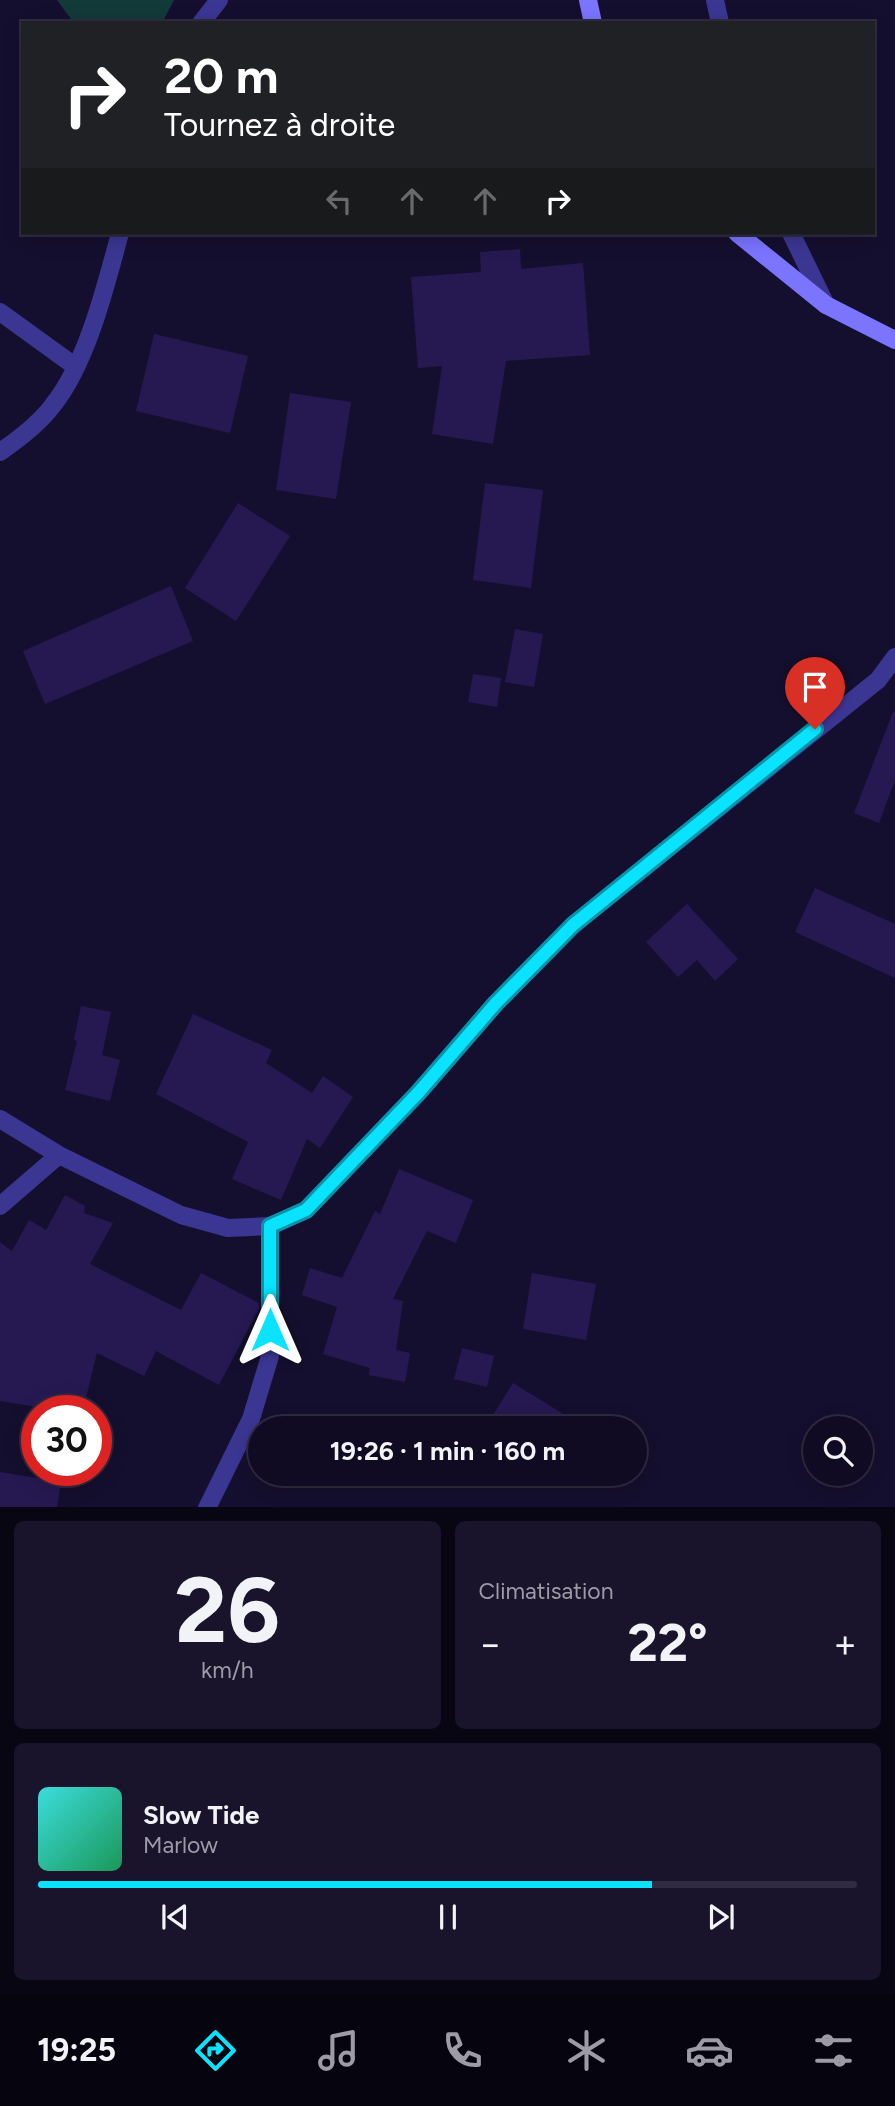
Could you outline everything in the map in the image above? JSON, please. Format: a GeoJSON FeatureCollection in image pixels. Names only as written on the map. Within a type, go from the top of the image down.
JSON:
{"type":"FeatureCollection","features":[{"type":"Feature","properties":{"kind":"street"},"geometry":{"type":"LineString","coordinates":[[203,21],[219,0]]}},
{"type":"Feature","properties":{"kind":"street"},"geometry":{"type":"LineString","coordinates":[[589,0],[593,21]]}},
{"type":"Feature","properties":{"kind":"street"},"geometry":{"type":"LineString","coordinates":[[715,0],[720,21]]}},
{"type":"Feature","properties":{"kind":"street"},"geometry":{"type":"LineString","coordinates":[[0,452],[22,436],[54,405],[76,367],[103,295],[119,235]]}},
{"type":"Feature","properties":{"kind":"street"},"geometry":{"type":"LineString","coordinates":[[739,235],[826,305],[895,340]]}},
{"type":"Feature","properties":{"kind":"street"},"geometry":{"type":"LineString","coordinates":[[792,235],[826,305]]}},
{"type":"Feature","properties":{"kind":"street"},"geometry":{"type":"LineString","coordinates":[[0,312],[76,367]]}},
{"type":"Feature","properties":{"kind":"street"},"geometry":{"type":"LineString","coordinates":[[0,1119],[59,1155],[181,1216],[228,1228],[270,1226],[306,1210],[418,1093],[496,1003],[573,925],[878,680],[895,657]]}},
{"type":"Feature","properties":{"kind":"street"},"geometry":{"type":"LineString","coordinates":[[0,1206],[59,1155]]}},
{"type":"Feature","properties":{"kind":"street"},"geometry":{"type":"LineString","coordinates":[[207,1507],[251,1419],[270,1356],[270,1226]]}},
{"type":"Feature","properties":{"kind":"green space"},"geometry":{"type":"Polygon","coordinates":[[[57,0],[174,0],[163,21],[73,21],[57,0]]]}},
{"type":"Feature","properties":{"kind":"building"},"geometry":{"type":"Polygon","coordinates":[[[520,249],[521,269],[583,263],[590,355],[506,361],[493,444],[432,434],[442,366],[418,368],[411,277],[481,272],[480,252],[520,249]]]}},
{"type":"Feature","properties":{"kind":"building"},"geometry":{"type":"Polygon","coordinates":[[[154,334],[248,356],[230,433],[136,411],[154,334]]]}},
{"type":"Feature","properties":{"kind":"building"},"geometry":{"type":"Polygon","coordinates":[[[290,393],[351,402],[336,499],[276,490],[290,393]]]}},
{"type":"Feature","properties":{"kind":"building"},"geometry":{"type":"Polygon","coordinates":[[[485,483],[543,490],[531,588],[473,580],[485,483]]]}},
{"type":"Feature","properties":{"kind":"building"},"geometry":{"type":"Polygon","coordinates":[[[238,503],[290,536],[236,621],[185,588],[238,503]]]}},
{"type":"Feature","properties":{"kind":"building"},"geometry":{"type":"Polygon","coordinates":[[[171,586],[193,641],[45,704],[23,651],[171,586]]]}},
{"type":"Feature","properties":{"kind":"building"},"geometry":{"type":"Polygon","coordinates":[[[515,629],[543,634],[534,687],[505,682],[515,629]]]}},
{"type":"Feature","properties":{"kind":"building"},"geometry":{"type":"Polygon","coordinates":[[[473,674],[501,678],[497,707],[468,702],[473,674]]]}},
{"type":"Feature","properties":{"kind":"building"},"geometry":{"type":"Polygon","coordinates":[[[893,712],[895,780],[879,823],[854,813],[893,712]]]}},
{"type":"Feature","properties":{"kind":"building"},"geometry":{"type":"Polygon","coordinates":[[[815,888],[895,924],[895,978],[795,932],[815,888]]]}},
{"type":"Feature","properties":{"kind":"building"},"geometry":{"type":"Polygon","coordinates":[[[687,904],[738,959],[715,981],[697,960],[678,977],[646,942],[687,904]]]}},
{"type":"Feature","properties":{"kind":"building"},"geometry":{"type":"Polygon","coordinates":[[[81,1006],[111,1012],[102,1055],[120,1060],[110,1101],[65,1090],[77,1041],[74,1040],[81,1006]]]}},
{"type":"Feature","properties":{"kind":"building"},"geometry":{"type":"Polygon","coordinates":[[[193,1014],[272,1050],[266,1063],[312,1093],[323,1076],[353,1097],[320,1148],[307,1139],[281,1200],[232,1179],[248,1142],[156,1094],[193,1014]]]}},
{"type":"Feature","properties":{"kind":"building"},"geometry":{"type":"Polygon","coordinates":[[[399,1169],[473,1200],[456,1243],[427,1231],[393,1299],[403,1301],[396,1350],[410,1353],[405,1382],[369,1375],[370,1368],[323,1354],[337,1307],[302,1295],[310,1268],[342,1278],[375,1211],[380,1214],[399,1169]]]}},
{"type":"Feature","properties":{"kind":"building"},"geometry":{"type":"Polygon","coordinates":[[[65,1195],[85,1206],[84,1213],[113,1223],[90,1264],[181,1310],[201,1273],[259,1303],[259,1309],[219,1385],[156,1351],[144,1376],[97,1353],[87,1395],[21,1395],[21,1404],[0,1401],[0,1242],[12,1251],[29,1220],[46,1230],[65,1195]]]}},
{"type":"Feature","properties":{"kind":"building"},"geometry":{"type":"Polygon","coordinates":[[[532,1273],[596,1284],[586,1340],[523,1329],[532,1273]]]}},
{"type":"Feature","properties":{"kind":"building"},"geometry":{"type":"Polygon","coordinates":[[[462,1348],[494,1356],[487,1387],[454,1379],[462,1348]]]}},
{"type":"Feature","properties":{"kind":"building"},"geometry":{"type":"Polygon","coordinates":[[[513,1383],[567,1416],[492,1416],[513,1383]]]}},
{"type":"Feature","properties":{"kind":"building"},"geometry":{"type":"Polygon","coordinates":[[[0,1472],[21,1475],[21,1486],[60,1486],[57,1507],[0,1507],[0,1472]]]}},
{"type":"Feature","properties":{"kind":"route"},"geometry":{"type":"LineString","coordinates":[[270,1330],[270,1226],[306,1210],[418,1093],[496,1003],[573,925],[815,729]]}}]}
